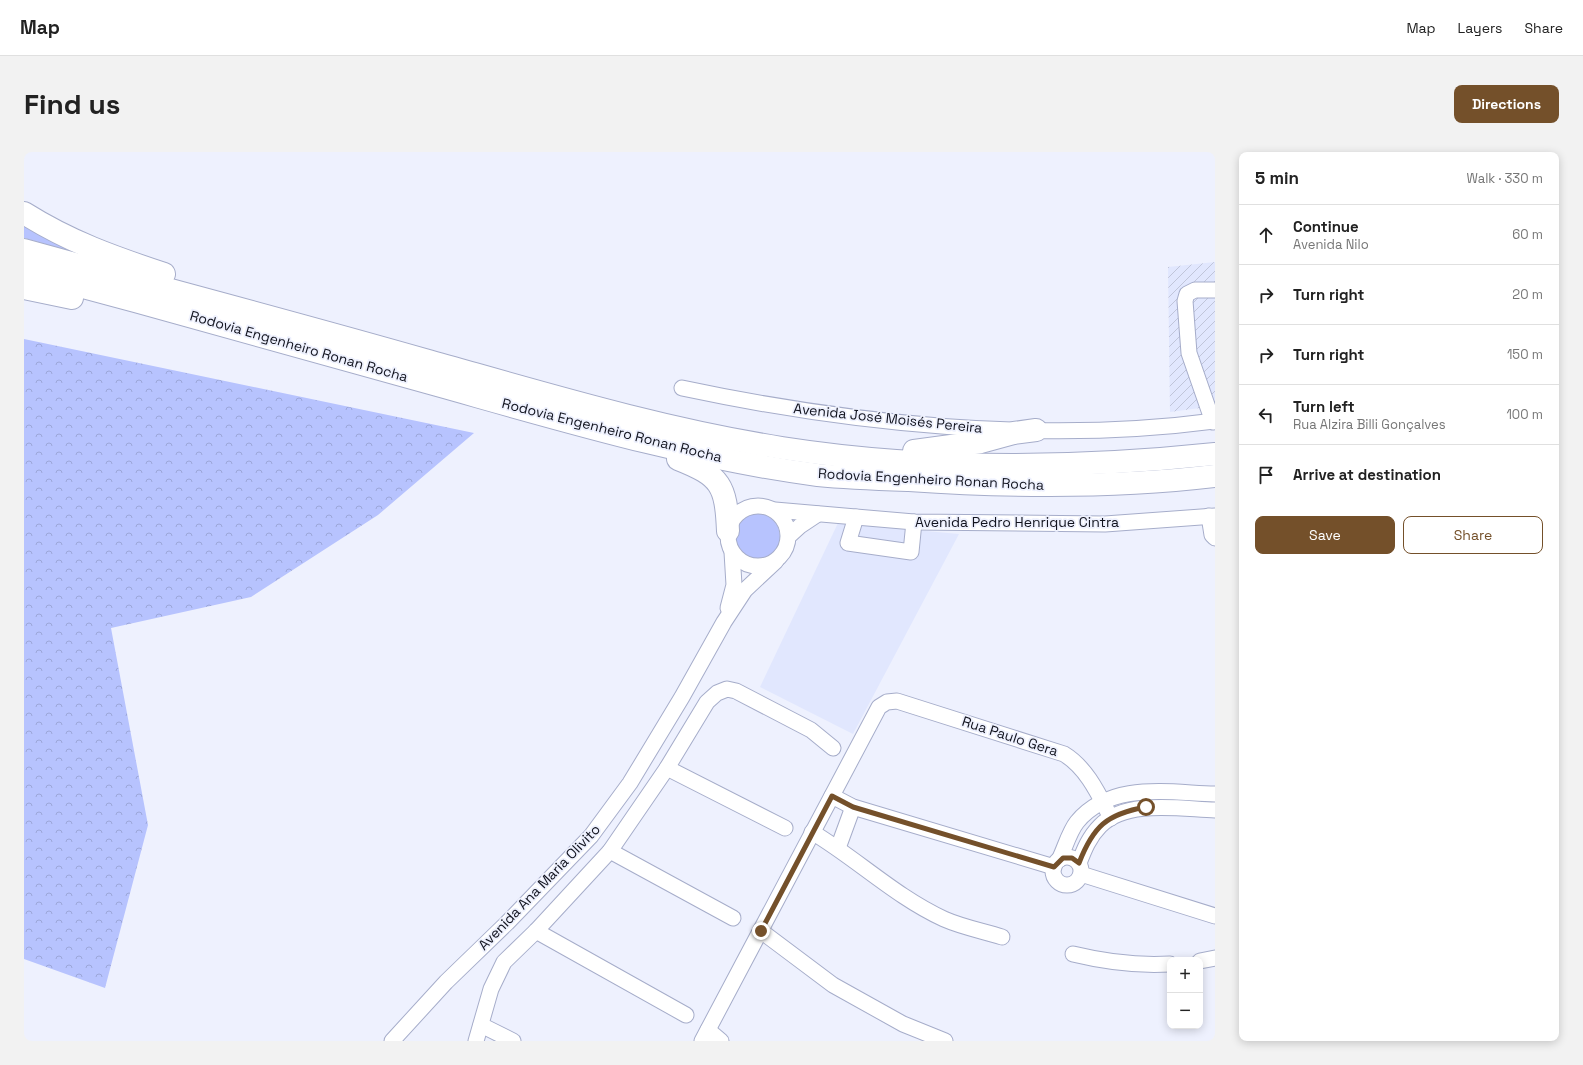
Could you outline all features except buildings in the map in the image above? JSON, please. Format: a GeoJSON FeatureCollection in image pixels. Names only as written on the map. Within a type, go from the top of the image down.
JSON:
{"type":"FeatureCollection","features":[{"type":"Feature","properties":{"kind":"highway"},"geometry":{"type":"LineString","coordinates":[[24,213],[69,239],[108,255],[356,340]]}},
{"type":"Feature","properties":{"kind":"highway","name":"Rodovia Engenheiro Ronan Rocha"},"geometry":{"type":"LineString","coordinates":[[24,250],[356,340],[622,415],[782,448],[845,456],[952,463],[1052,464],[1128,462],[1215,454]]}},
{"type":"Feature","properties":{"kind":"highway","name":"Rodovia Engenheiro Ronan Rocha"},"geometry":{"type":"LineString","coordinates":[[24,272],[246,331],[610,432],[724,459],[819,475],[962,484],[1109,484],[1215,476]]}},
{"type":"Feature","properties":{"kind":"highway"},"geometry":{"type":"LineString","coordinates":[[24,288],[246,331]]}},
{"type":"Feature","properties":{"kind":"highway"},"geometry":{"type":"LineString","coordinates":[[845,456],[929,450],[981,442],[1014,433],[1036,430]]}},
{"type":"Feature","properties":{"kind":"highway"},"geometry":{"type":"LineString","coordinates":[[610,432],[708,472],[719,484],[726,498],[730,542]]}},
{"type":"Feature","properties":{"kind":"street"},"geometry":{"type":"LineString","coordinates":[[1214,422],[1189,353],[1185,301],[1187,294],[1195,290],[1215,290]]}},
{"type":"Feature","properties":{"kind":"street","name":"Avenida José Moisés Pereira"},"geometry":{"type":"LineString","coordinates":[[682,388],[757,404],[864,418],[942,426],[1036,430],[1092,430],[1214,422]]}},
{"type":"Feature","properties":{"kind":"street"},"geometry":{"type":"LineString","coordinates":[[761,506],[775,510],[782,517],[787,526],[789,536],[785,550],[776,561],[757,567],[738,559],[730,542],[731,522],[737,514],[746,508],[761,506]]}},
{"type":"Feature","properties":{"kind":"street","name":"Avenida Pedro Henrique Cintra"},"geometry":{"type":"LineString","coordinates":[[775,510],[914,522],[1105,524],[1212,516]]}},
{"type":"Feature","properties":{"kind":"street"},"geometry":{"type":"LineString","coordinates":[[789,536],[818,514]]}},
{"type":"Feature","properties":{"kind":"street"},"geometry":{"type":"LineString","coordinates":[[856,516],[848,543],[912,552],[914,522]]}},
{"type":"Feature","properties":{"kind":"street"},"geometry":{"type":"LineString","coordinates":[[1212,516],[1212,535],[1215,538]]}},
{"type":"Feature","properties":{"kind":"street","name":"Avenida Ana Maria Olivito"},"geometry":{"type":"LineString","coordinates":[[724,622],[734,585],[730,542]]}},
{"type":"Feature","properties":{"kind":"street","name":"Avenida Ana Maria Olivito"},"geometry":{"type":"LineString","coordinates":[[395,1039],[446,982],[507,923],[591,836],[634,777],[682,697],[724,622],[745,590],[776,561]]}},
{"type":"Feature","properties":{"kind":"street","name":"Avenida Ana Maria Olivito"},"geometry":{"type":"LineString","coordinates":[[476,1041],[491,989],[504,962],[536,931],[610,850],[667,768],[707,702],[717,693],[727,689],[736,690],[811,730],[833,748]]}},
{"type":"Feature","properties":{"kind":"street","name":"Rua Paulo Gera"},"geometry":{"type":"LineString","coordinates":[[832,796],[879,707],[887,702],[897,701],[1064,754],[1075,761],[1084,771],[1111,818]]}},
{"type":"Feature","properties":{"kind":"street"},"geometry":{"type":"LineString","coordinates":[[667,768],[785,828]]}},
{"type":"Feature","properties":{"kind":"street"},"geometry":{"type":"LineString","coordinates":[[1185,809],[1185,793],[1190,787],[1215,786]]}},
{"type":"Feature","properties":{"kind":"street"},"geometry":{"type":"LineString","coordinates":[[1215,794],[1135,791],[1116,796],[1102,802],[1089,810],[1076,823],[1056,864],[1056,880],[1064,885],[1076,882],[1087,842],[1100,825],[1111,818],[1130,810],[1146,807],[1215,810]]}},
{"type":"Feature","properties":{"kind":"street"},"geometry":{"type":"LineString","coordinates":[[721,1041],[705,1036],[832,796],[853,807],[1056,864]]}},
{"type":"Feature","properties":{"kind":"street"},"geometry":{"type":"LineString","coordinates":[[838,848],[853,807]]}},
{"type":"Feature","properties":{"kind":"street"},"geometry":{"type":"LineString","coordinates":[[812,832],[838,848],[899,894],[945,919],[1002,937]]}},
{"type":"Feature","properties":{"kind":"street"},"geometry":{"type":"LineString","coordinates":[[610,850],[733,918]]}},
{"type":"Feature","properties":{"kind":"street"},"geometry":{"type":"LineString","coordinates":[[1056,864],[1063,858],[1072,858],[1080,869],[1215,916]]}},
{"type":"Feature","properties":{"kind":"street"},"geometry":{"type":"LineString","coordinates":[[536,931],[686,1015]]}},
{"type":"Feature","properties":{"kind":"street"},"geometry":{"type":"LineString","coordinates":[[761,931],[832,985],[903,1024],[945,1041]]}},
{"type":"Feature","properties":{"kind":"street"},"geometry":{"type":"LineString","coordinates":[[1074,954],[1104,962],[1124,964],[1167,964]]}},
{"type":"Feature","properties":{"kind":"street"},"geometry":{"type":"LineString","coordinates":[[1203,960],[1215,958]]}},
{"type":"Feature","properties":{"kind":"street"},"geometry":{"type":"LineString","coordinates":[[481,1025],[513,1041]]}},
{"type":"Feature","properties":{"kind":"shaded area"},"geometry":{"type":"Polygon","coordinates":[[[1215,262],[1215,406],[1170,412],[1168,267],[1215,262]]]}},
{"type":"Feature","properties":{"kind":"shaded area"},"geometry":{"type":"Polygon","coordinates":[[[838,523],[959,534],[853,734],[760,687],[838,523]]]}},
{"type":"Feature","properties":{"kind":"green space"},"geometry":{"type":"Polygon","coordinates":[[[24,221],[69,246],[70,251],[24,238],[24,221]]]}},
{"type":"Feature","properties":{"kind":"green space"},"geometry":{"type":"Polygon","coordinates":[[[24,339],[474,433],[378,515],[251,597],[111,628],[148,825],[105,988],[24,959],[24,339]]]}},
{"type":"Feature","properties":{"kind":"green space"},"geometry":{"type":"Polygon","coordinates":[[[751,513],[761,513],[773,520],[780,532],[780,542],[773,554],[761,561],[751,561],[743,557],[736,550],[732,542],[732,532],[736,524],[743,517],[751,513]]]}},
{"type":"Feature","properties":{"kind":"route"},"geometry":{"type":"LineString","coordinates":[[761,931],[832,796],[853,807],[1054,867],[1059,860],[1063,858],[1072,858],[1079,863],[1087,842],[1100,825],[1111,818],[1130,810],[1146,807]]}}]}
